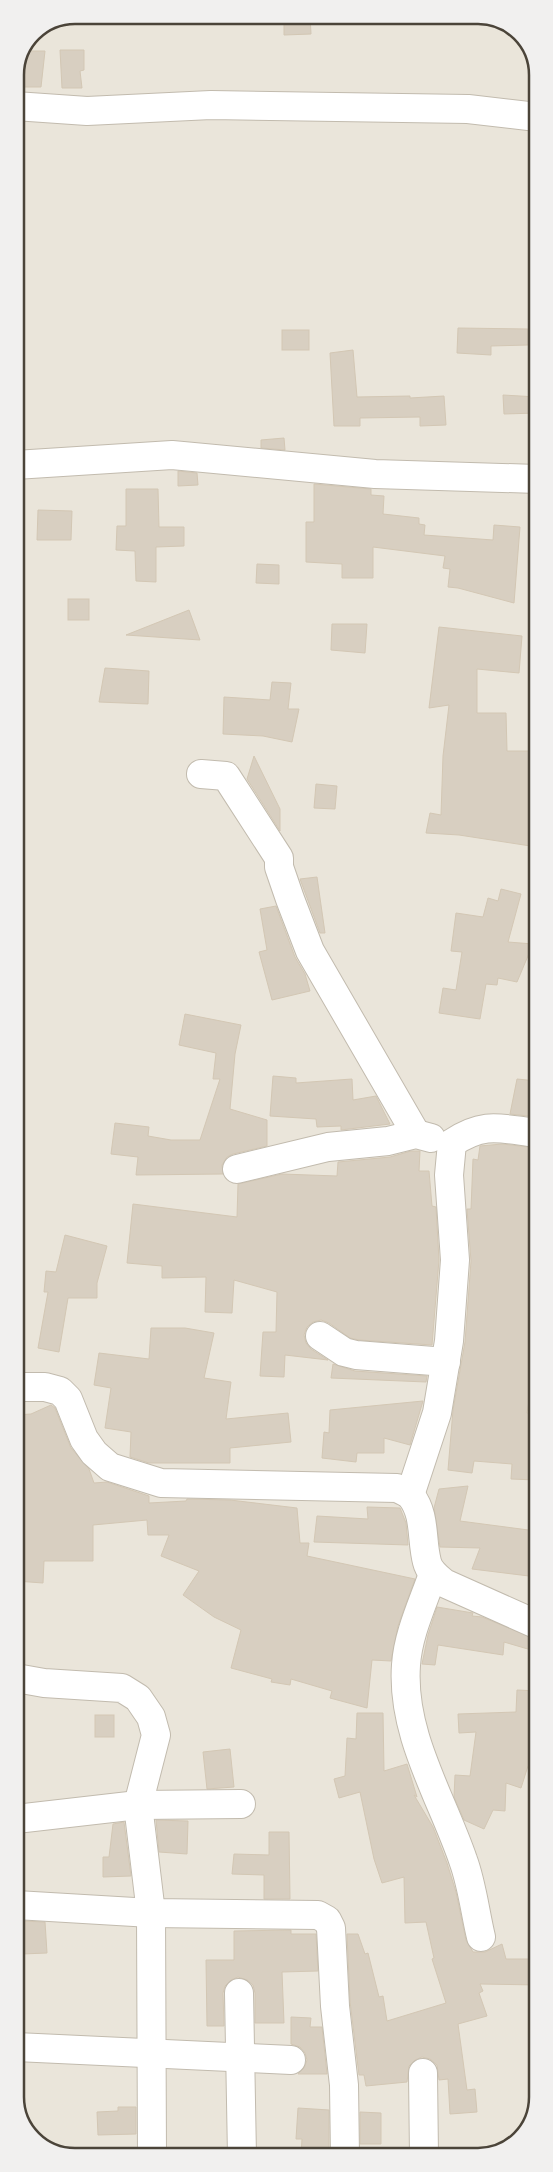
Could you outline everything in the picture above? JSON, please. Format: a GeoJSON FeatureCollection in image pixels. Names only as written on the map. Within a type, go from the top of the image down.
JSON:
{"type":"FeatureCollection","features":[{"type":"Feature","properties":{"kind":"street"},"geometry":{"type":"LineString","coordinates":[[24,107],[88,111],[211,105],[468,108],[529,116]]}},
{"type":"Feature","properties":{"kind":"street"},"geometry":{"type":"LineString","coordinates":[[24,464],[172,455],[375,474],[529,479]]}},
{"type":"Feature","properties":{"kind":"street"},"geometry":{"type":"LineString","coordinates":[[201,774],[226,776],[279,858],[279,867],[310,951],[416,1134]]}},
{"type":"Feature","properties":{"kind":"street"},"geometry":{"type":"LineString","coordinates":[[410,1495],[437,1413],[450,1341],[455,1260],[449,1175],[452,1144],[466,1134],[486,1127],[529,1132]]}},
{"type":"Feature","properties":{"kind":"street"},"geometry":{"type":"LineString","coordinates":[[237,1169],[328,1147],[388,1141],[416,1134],[452,1144]]}},
{"type":"Feature","properties":{"kind":"street"},"geometry":{"type":"LineString","coordinates":[[320,1336],[344,1352],[356,1356],[446,1362]]}},
{"type":"Feature","properties":{"kind":"street"},"geometry":{"type":"LineString","coordinates":[[24,1387],[45,1387],[60,1391],[68,1399],[84,1439],[94,1454],[110,1467],[161,1483],[397,1488],[410,1495],[423,1524],[427,1562],[433,1574],[444,1584],[529,1621]]}},
{"type":"Feature","properties":{"kind":"street"},"geometry":{"type":"LineString","coordinates":[[433,1574],[410,1641],[406,1665],[407,1700],[416,1743],[464,1861],[481,1937]]}},
{"type":"Feature","properties":{"kind":"street"},"geometry":{"type":"LineString","coordinates":[[24,1679],[44,1683],[122,1688],[138,1698],[151,1717],[156,1735],[138,1805],[151,1913],[152,2148]]}},
{"type":"Feature","properties":{"kind":"street"},"geometry":{"type":"LineString","coordinates":[[24,1818],[138,1805],[241,1804]]}},
{"type":"Feature","properties":{"kind":"street"},"geometry":{"type":"LineString","coordinates":[[24,1905],[151,1913],[318,1915],[327,1920],[331,1928],[335,2006],[344,2085],[345,2148]]}},
{"type":"Feature","properties":{"kind":"street"},"geometry":{"type":"LineString","coordinates":[[239,1993],[242,2148]]}},
{"type":"Feature","properties":{"kind":"street"},"geometry":{"type":"LineString","coordinates":[[24,2047],[291,2060]]}},
{"type":"Feature","properties":{"kind":"street"},"geometry":{"type":"LineString","coordinates":[[424,2073],[424,2148]]}},
{"type":"Feature","properties":{"kind":"shaded area"},"geometry":{"type":"Polygon","coordinates":[[[482,24],[492,25],[512,36],[522,49],[528,64],[529,2098],[527,2114],[519,2128],[507,2140],[489,2147],[71,2148],[61,2147],[41,2136],[31,2123],[25,2108],[24,74],[25,64],[32,46],[46,32],[64,25],[482,24]]]}},
{"type":"Feature","properties":{"kind":"building"},"geometry":{"type":"Polygon","coordinates":[[[284,24],[310,24],[311,34],[284,35],[284,24]]]}},
{"type":"Feature","properties":{"kind":"building"},"geometry":{"type":"Polygon","coordinates":[[[60,50],[84,50],[84,70],[80,71],[82,88],[62,88],[60,50]]]}},
{"type":"Feature","properties":{"kind":"building"},"geometry":{"type":"Polygon","coordinates":[[[30,51],[45,51],[41,87],[24,87],[25,64],[30,51]]]}},
{"type":"Feature","properties":{"kind":"building"},"geometry":{"type":"Polygon","coordinates":[[[458,328],[528,329],[528,345],[491,346],[491,355],[457,353],[458,328]]]}},
{"type":"Feature","properties":{"kind":"building"},"geometry":{"type":"Polygon","coordinates":[[[282,330],[309,330],[309,350],[282,350],[282,330]]]}},
{"type":"Feature","properties":{"kind":"building"},"geometry":{"type":"Polygon","coordinates":[[[353,350],[357,397],[410,396],[410,398],[444,396],[446,425],[420,426],[420,417],[360,418],[360,426],[334,426],[330,353],[353,350]]]}},
{"type":"Feature","properties":{"kind":"building"},"geometry":{"type":"Polygon","coordinates":[[[503,395],[529,397],[529,413],[504,414],[503,395]]]}},
{"type":"Feature","properties":{"kind":"building"},"geometry":{"type":"Polygon","coordinates":[[[284,438],[285,450],[261,448],[261,440],[284,438]]]}},
{"type":"Feature","properties":{"kind":"building"},"geometry":{"type":"Polygon","coordinates":[[[178,471],[197,473],[198,485],[178,486],[178,471]]]}},
{"type":"Feature","properties":{"kind":"building"},"geometry":{"type":"Polygon","coordinates":[[[314,484],[371,489],[371,495],[384,496],[383,514],[419,518],[419,524],[425,525],[424,535],[493,540],[494,525],[520,527],[514,603],[448,587],[450,569],[443,568],[445,556],[373,547],[373,578],[342,578],[342,564],[306,562],[306,522],[314,522],[314,484]]]}},
{"type":"Feature","properties":{"kind":"building"},"geometry":{"type":"Polygon","coordinates":[[[126,489],[158,489],[159,527],[184,527],[184,546],[156,547],[156,582],[136,581],[135,551],[116,550],[117,526],[126,526],[126,489]]]}},
{"type":"Feature","properties":{"kind":"building"},"geometry":{"type":"Polygon","coordinates":[[[38,510],[72,511],[71,540],[37,540],[38,510]]]}},
{"type":"Feature","properties":{"kind":"building"},"geometry":{"type":"Polygon","coordinates":[[[257,564],[279,565],[279,584],[256,583],[257,564]]]}},
{"type":"Feature","properties":{"kind":"building"},"geometry":{"type":"Polygon","coordinates":[[[68,599],[89,599],[89,620],[68,620],[68,599]]]}},
{"type":"Feature","properties":{"kind":"building"},"geometry":{"type":"Polygon","coordinates":[[[189,610],[200,640],[126,635],[189,610]]]}},
{"type":"Feature","properties":{"kind":"building"},"geometry":{"type":"Polygon","coordinates":[[[332,624],[367,624],[365,653],[331,650],[332,624]]]}},
{"type":"Feature","properties":{"kind":"building"},"geometry":{"type":"Polygon","coordinates":[[[439,627],[522,636],[519,673],[477,669],[477,713],[506,713],[507,751],[529,751],[529,846],[459,835],[426,833],[430,813],[441,815],[443,756],[449,705],[429,708],[439,627]]]}},
{"type":"Feature","properties":{"kind":"building"},"geometry":{"type":"Polygon","coordinates":[[[105,668],[149,671],[148,704],[99,702],[105,668]]]}},
{"type":"Feature","properties":{"kind":"building"},"geometry":{"type":"Polygon","coordinates":[[[272,682],[291,683],[288,709],[299,709],[292,742],[263,736],[223,734],[224,697],[270,700],[272,682]]]}},
{"type":"Feature","properties":{"kind":"building"},"geometry":{"type":"Polygon","coordinates":[[[254,756],[280,809],[280,831],[247,779],[254,756]]]}},
{"type":"Feature","properties":{"kind":"building"},"geometry":{"type":"Polygon","coordinates":[[[316,784],[337,786],[335,809],[314,808],[316,784]]]}},
{"type":"Feature","properties":{"kind":"building"},"geometry":{"type":"Polygon","coordinates":[[[317,877],[325,933],[320,933],[300,879],[317,877]]]}},
{"type":"Feature","properties":{"kind":"building"},"geometry":{"type":"Polygon","coordinates":[[[501,889],[521,894],[508,942],[529,944],[529,954],[517,982],[498,978],[497,985],[486,984],[480,1019],[439,1013],[443,988],[456,990],[462,952],[451,951],[456,913],[483,917],[488,898],[498,901],[501,889]]]}},
{"type":"Feature","properties":{"kind":"building"},"geometry":{"type":"Polygon","coordinates":[[[276,906],[295,957],[305,974],[310,991],[272,1000],[259,952],[267,950],[260,909],[276,906]]]}},
{"type":"Feature","properties":{"kind":"building"},"geometry":{"type":"Polygon","coordinates":[[[185,1014],[241,1025],[235,1054],[230,1109],[267,1120],[267,1146],[227,1157],[222,1165],[223,1174],[136,1175],[138,1157],[111,1154],[115,1123],[149,1127],[148,1136],[171,1140],[200,1140],[220,1079],[213,1079],[216,1053],[179,1045],[185,1014]]]}},
{"type":"Feature","properties":{"kind":"building"},"geometry":{"type":"Polygon","coordinates":[[[273,1076],[296,1078],[296,1083],[352,1079],[353,1100],[376,1096],[390,1124],[341,1130],[341,1126],[317,1127],[316,1119],[270,1116],[273,1076]]]}},
{"type":"Feature","properties":{"kind":"building"},"geometry":{"type":"Polygon","coordinates":[[[517,1079],[529,1080],[529,1116],[510,1114],[517,1079]]]}},
{"type":"Feature","properties":{"kind":"building"},"geometry":{"type":"Polygon","coordinates":[[[502,1144],[529,1147],[529,1401],[527,1413],[529,1413],[529,1480],[511,1479],[512,1464],[474,1461],[472,1473],[448,1470],[453,1410],[465,1342],[471,1261],[467,1209],[471,1209],[473,1159],[478,1160],[480,1146],[502,1144]]]}},
{"type":"Feature","properties":{"kind":"building"},"geometry":{"type":"Polygon","coordinates":[[[411,1151],[420,1151],[419,1171],[429,1171],[432,1206],[436,1207],[439,1260],[432,1345],[350,1338],[329,1323],[321,1320],[313,1322],[307,1327],[304,1335],[306,1343],[311,1349],[328,1360],[285,1355],[284,1377],[260,1376],[263,1332],[276,1332],[277,1292],[234,1280],[232,1313],[205,1312],[206,1277],[162,1278],[162,1266],[127,1263],[133,1204],[237,1217],[238,1184],[282,1174],[337,1176],[338,1162],[390,1157],[411,1151]]]}},
{"type":"Feature","properties":{"kind":"building"},"geometry":{"type":"Polygon","coordinates":[[[65,1235],[107,1246],[97,1283],[97,1298],[68,1298],[59,1352],[38,1348],[48,1292],[44,1292],[46,1271],[56,1272],[65,1235]]]}},
{"type":"Feature","properties":{"kind":"building"},"geometry":{"type":"Polygon","coordinates":[[[151,1328],[185,1328],[214,1333],[204,1378],[231,1382],[226,1419],[288,1413],[291,1442],[230,1448],[230,1463],[149,1463],[130,1457],[131,1432],[105,1428],[111,1388],[94,1385],[99,1353],[149,1359],[151,1328]]]}},
{"type":"Feature","properties":{"kind":"building"},"geometry":{"type":"Polygon","coordinates":[[[333,1364],[355,1371],[427,1376],[426,1382],[331,1378],[333,1364]]]}},
{"type":"Feature","properties":{"kind":"building"},"geometry":{"type":"Polygon","coordinates":[[[423,1401],[410,1445],[384,1438],[384,1453],[357,1453],[356,1462],[322,1458],[324,1432],[329,1433],[330,1410],[423,1401]]]}},
{"type":"Feature","properties":{"kind":"building"},"geometry":{"type":"Polygon","coordinates":[[[51,1405],[55,1408],[71,1448],[89,1469],[94,1483],[107,1482],[149,1496],[149,1503],[186,1501],[187,1499],[230,1500],[297,1508],[300,1543],[309,1543],[307,1556],[415,1579],[398,1626],[391,1661],[372,1660],[367,1708],[330,1698],[332,1691],[291,1679],[290,1685],[271,1682],[272,1679],[231,1668],[241,1630],[214,1617],[183,1595],[199,1571],[161,1556],[169,1535],[148,1535],[147,1520],[93,1525],[93,1561],[44,1561],[43,1583],[24,1582],[24,1414],[31,1414],[51,1405]]]}},
{"type":"Feature","properties":{"kind":"building"},"geometry":{"type":"Polygon","coordinates":[[[468,1486],[460,1521],[529,1530],[529,1576],[472,1569],[480,1548],[440,1547],[434,1508],[439,1489],[468,1486]]]}},
{"type":"Feature","properties":{"kind":"building"},"geometry":{"type":"Polygon","coordinates":[[[367,1507],[400,1508],[406,1523],[408,1545],[314,1542],[317,1516],[368,1519],[367,1507]]]}},
{"type":"Feature","properties":{"kind":"building"},"geometry":{"type":"Polygon","coordinates":[[[437,1607],[473,1613],[472,1616],[482,1617],[529,1636],[529,1649],[504,1642],[503,1655],[438,1645],[435,1665],[422,1664],[428,1635],[437,1607]]]}},
{"type":"Feature","properties":{"kind":"building"},"geometry":{"type":"Polygon","coordinates":[[[517,1690],[529,1691],[529,1766],[521,1788],[506,1783],[505,1811],[493,1810],[484,1829],[464,1820],[454,1797],[455,1775],[470,1776],[476,1732],[459,1733],[458,1714],[516,1712],[517,1690]]]}},
{"type":"Feature","properties":{"kind":"building"},"geometry":{"type":"Polygon","coordinates":[[[357,1713],[383,1713],[384,1771],[407,1764],[417,1797],[414,1795],[433,1827],[447,1863],[456,1892],[466,1940],[473,1952],[485,1952],[502,1944],[506,1959],[529,1959],[529,1985],[480,1984],[483,1991],[479,1993],[487,2016],[458,2024],[467,2090],[475,2089],[477,2112],[450,2114],[448,2079],[439,2080],[437,2065],[430,2059],[422,2057],[415,2060],[409,2066],[407,2082],[366,2086],[364,2075],[359,2075],[350,2001],[347,1934],[358,1934],[365,1954],[368,1953],[379,1997],[383,1996],[387,2021],[446,2003],[432,1959],[434,1958],[426,1922],[405,1923],[404,1877],[382,1883],[374,1859],[360,1792],[339,1798],[334,1779],[345,1776],[347,1738],[356,1739],[357,1713]]]}},
{"type":"Feature","properties":{"kind":"building"},"geometry":{"type":"Polygon","coordinates":[[[95,1715],[114,1715],[114,1737],[95,1737],[95,1715]]]}},
{"type":"Feature","properties":{"kind":"building"},"geometry":{"type":"Polygon","coordinates":[[[230,1749],[234,1787],[207,1789],[203,1752],[230,1749]]]}},
{"type":"Feature","properties":{"kind":"building"},"geometry":{"type":"Polygon","coordinates":[[[156,1820],[188,1821],[187,1854],[159,1852],[156,1820]]]}},
{"type":"Feature","properties":{"kind":"building"},"geometry":{"type":"Polygon","coordinates":[[[124,1822],[131,1876],[103,1877],[103,1857],[109,1857],[113,1824],[124,1822]]]}},
{"type":"Feature","properties":{"kind":"building"},"geometry":{"type":"Polygon","coordinates":[[[269,1832],[289,1832],[290,1899],[264,1899],[264,1875],[232,1874],[234,1854],[269,1855],[269,1832]]]}},
{"type":"Feature","properties":{"kind":"building"},"geometry":{"type":"Polygon","coordinates":[[[24,1921],[45,1922],[47,1953],[24,1954],[24,1921]]]}},
{"type":"Feature","properties":{"kind":"building"},"geometry":{"type":"Polygon","coordinates":[[[291,1930],[291,1934],[316,1934],[318,1971],[282,1972],[284,2023],[255,2023],[255,1993],[253,1985],[247,1980],[238,1977],[231,1980],[225,1986],[223,1993],[224,2026],[207,2026],[206,1960],[234,1960],[234,1931],[291,1930]]]}},
{"type":"Feature","properties":{"kind":"building"},"geometry":{"type":"Polygon","coordinates":[[[291,2017],[311,2018],[310,2027],[322,2027],[327,2074],[298,2074],[304,2068],[307,2060],[305,2053],[300,2047],[291,2044],[291,2017]]]}},
{"type":"Feature","properties":{"kind":"building"},"geometry":{"type":"Polygon","coordinates":[[[118,2107],[136,2107],[136,2134],[98,2135],[97,2112],[118,2111],[118,2107]]]}},
{"type":"Feature","properties":{"kind":"building"},"geometry":{"type":"Polygon","coordinates":[[[298,2108],[329,2110],[329,2148],[301,2148],[302,2139],[296,2139],[298,2108]]]}},
{"type":"Feature","properties":{"kind":"building"},"geometry":{"type":"Polygon","coordinates":[[[360,2112],[381,2113],[381,2144],[360,2144],[360,2112]]]}}]}
